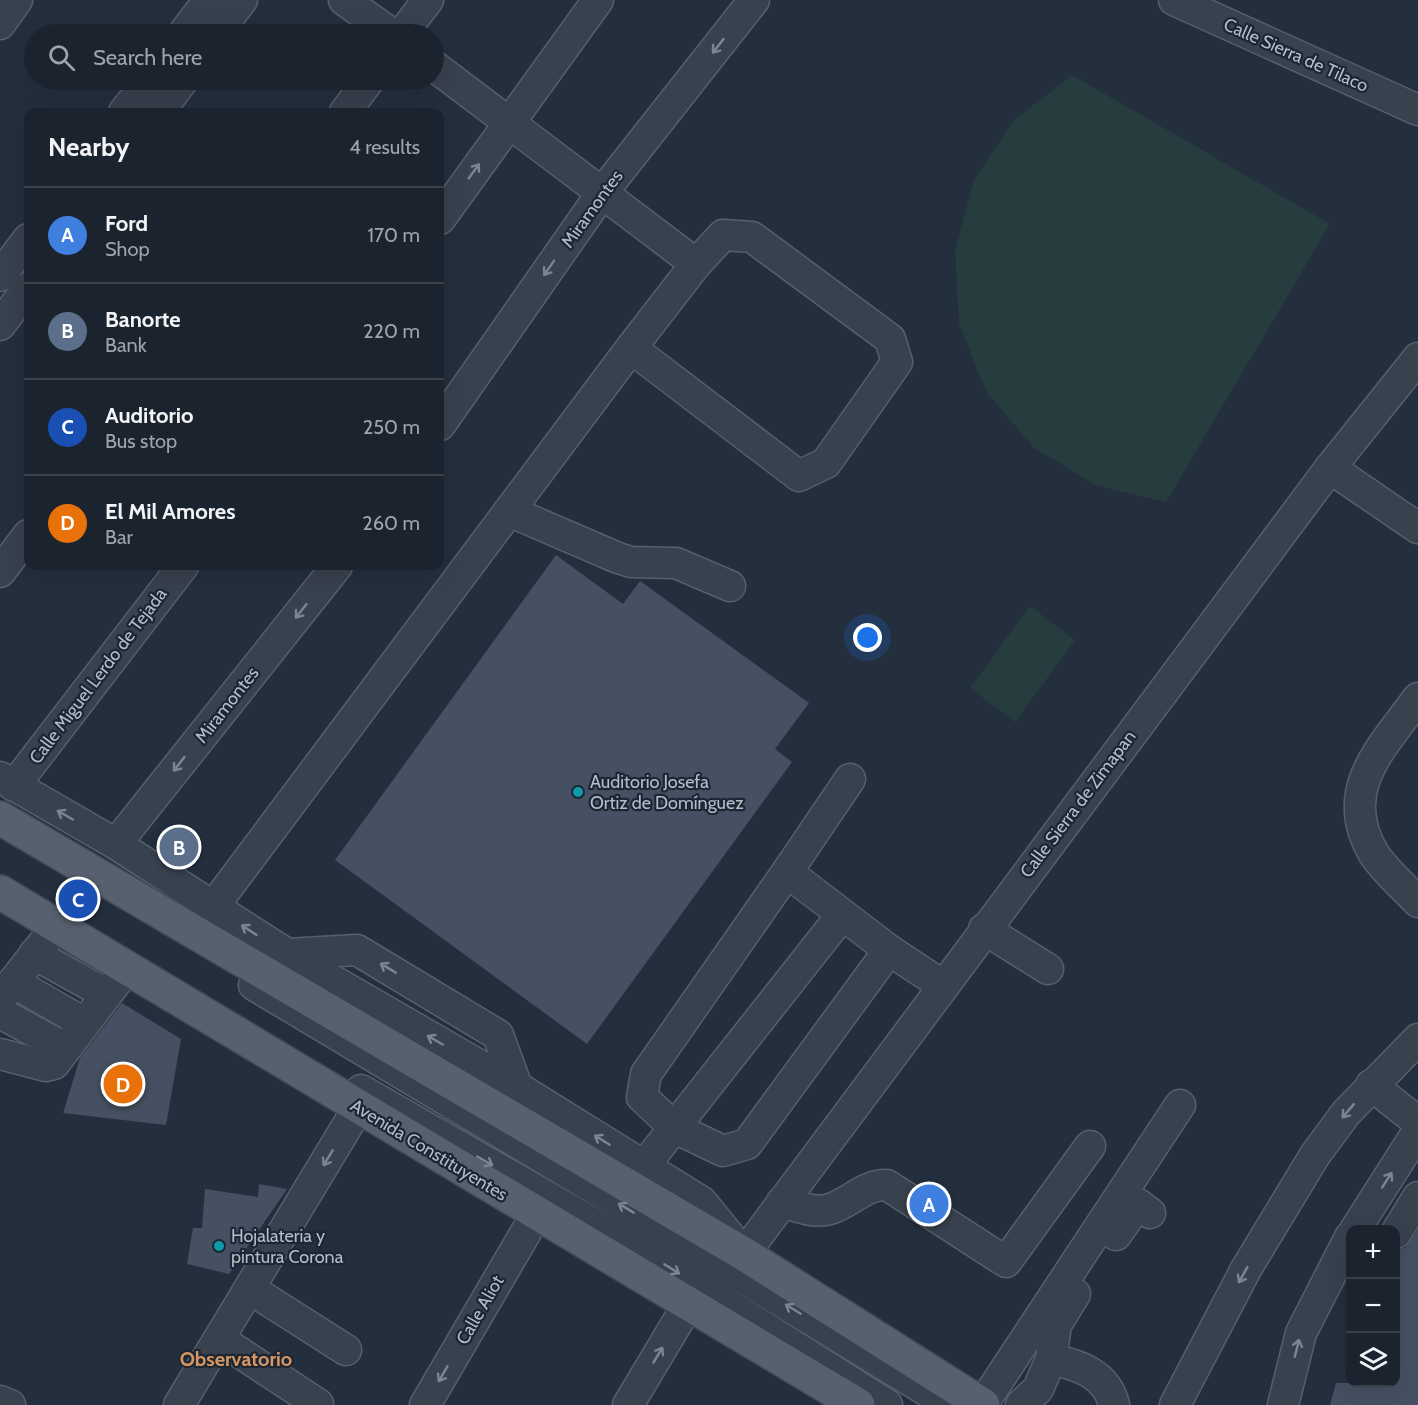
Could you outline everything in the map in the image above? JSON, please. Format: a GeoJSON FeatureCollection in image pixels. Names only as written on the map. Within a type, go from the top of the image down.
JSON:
{"type":"FeatureCollection","features":[{"type":"Feature","properties":{"kind":"main road"},"geometry":{"type":"LineString","coordinates":[[0,818],[744,1254],[982,1405]]}},
{"type":"Feature","properties":{"kind":"main road","name":"Avenida Constituyentes"},"geometry":{"type":"LineString","coordinates":[[0,892],[536,1215],[689,1304],[848,1402]]}},
{"type":"Feature","properties":{"kind":"street"},"geometry":{"type":"LineString","coordinates":[[0,24],[17,0]]}},
{"type":"Feature","properties":{"kind":"street"},"geometry":{"type":"LineString","coordinates":[[191,24],[209,0]]}},
{"type":"Feature","properties":{"kind":"street"},"geometry":{"type":"LineString","coordinates":[[224,24],[242,0]]}},
{"type":"Feature","properties":{"kind":"street"},"geometry":{"type":"LineString","coordinates":[[344,0],[378,24]]}},
{"type":"Feature","properties":{"kind":"street"},"geometry":{"type":"LineString","coordinates":[[410,24],[428,0]]}},
{"type":"Feature","properties":{"kind":"street"},"geometry":{"type":"LineString","coordinates":[[444,213],[598,0]]}},
{"type":"Feature","properties":{"kind":"street","name":"Miramontes"},"geometry":{"type":"LineString","coordinates":[[444,419],[602,193],[754,0]]}},
{"type":"Feature","properties":{"kind":"street","name":"Calle Sierra de Tilaco"},"geometry":{"type":"LineString","coordinates":[[1174,0],[1418,110]]}},
{"type":"Feature","properties":{"kind":"street"},"geometry":{"type":"LineString","coordinates":[[444,73],[696,264]]}},
{"type":"Feature","properties":{"kind":"street"},"geometry":{"type":"LineString","coordinates":[[127,108],[141,90]]}},
{"type":"Feature","properties":{"kind":"street"},"geometry":{"type":"LineString","coordinates":[[162,108],[176,90]]}},
{"type":"Feature","properties":{"kind":"street"},"geometry":{"type":"LineString","coordinates":[[348,108],[362,90]]}},
{"type":"Feature","properties":{"kind":"street"},"geometry":{"type":"LineString","coordinates":[[213,907],[631,348],[696,264],[723,235],[752,237],[890,339],[897,362],[826,463],[798,476],[631,348]]}},
{"type":"Feature","properties":{"kind":"street"},"geometry":{"type":"LineString","coordinates":[[0,325],[24,293]]}},
{"type":"Feature","properties":{"kind":"street","name":"Calle Sierra de Zimapan"},"geometry":{"type":"LineString","coordinates":[[744,1254],[984,929],[1330,468],[1418,358]]}},
{"type":"Feature","properties":{"kind":"street"},"geometry":{"type":"LineString","coordinates":[[1330,468],[1418,528]]}},
{"type":"Feature","properties":{"kind":"street"},"geometry":{"type":"LineString","coordinates":[[509,511],[618,558],[631,561],[676,563],[730,586]]}},
{"type":"Feature","properties":{"kind":"street"},"geometry":{"type":"LineString","coordinates":[[0,572],[24,540]]}},
{"type":"Feature","properties":{"kind":"street","name":"Calle Miguel Lerdo de Tejada"},"geometry":{"type":"LineString","coordinates":[[7,781],[180,570]]}},
{"type":"Feature","properties":{"kind":"street","name":"Miramontes"},"geometry":{"type":"LineString","coordinates":[[116,844],[334,570]]}},
{"type":"Feature","properties":{"kind":"street"},"geometry":{"type":"LineString","coordinates":[[1418,698],[1366,770],[1358,799],[1362,828],[1375,856],[1407,879],[1418,902]]}},
{"type":"Feature","properties":{"kind":"street"},"geometry":{"type":"LineString","coordinates":[[850,779],[646,1074],[642,1097],[675,1128],[723,1151],[747,1143],[888,950]]}},
{"type":"Feature","properties":{"kind":"street"},"geometry":{"type":"LineString","coordinates":[[7,781],[116,844],[287,954],[517,1087],[702,1202],[744,1254]]}},
{"type":"Feature","properties":{"kind":"street"},"geometry":{"type":"LineString","coordinates":[[0,831],[950,1405]]}},
{"type":"Feature","properties":{"kind":"street"},"geometry":{"type":"LineString","coordinates":[[787,872],[888,950],[942,986]]}},
{"type":"Feature","properties":{"kind":"street"},"geometry":{"type":"LineString","coordinates":[[0,875],[296,1052],[666,1265],[887,1405]]}},
{"type":"Feature","properties":{"kind":"street"},"geometry":{"type":"LineString","coordinates":[[644,1166],[842,915]]}},
{"type":"Feature","properties":{"kind":"street"},"geometry":{"type":"LineString","coordinates":[[57,927],[6,991],[84,1023]]}},
{"type":"Feature","properties":{"kind":"street"},"geometry":{"type":"LineString","coordinates":[[984,929],[1048,969]]}},
{"type":"Feature","properties":{"kind":"street"},"geometry":{"type":"LineString","coordinates":[[287,954],[357,950],[498,1035],[517,1087]]}},
{"type":"Feature","properties":{"kind":"street"},"geometry":{"type":"LineString","coordinates":[[34,954],[106,994]]}},
{"type":"Feature","properties":{"kind":"street"},"geometry":{"type":"LineString","coordinates":[[0,1054],[46,1066],[54,1064],[127,968]]}},
{"type":"Feature","properties":{"kind":"street"},"geometry":{"type":"LineString","coordinates":[[0,1012],[65,1048]]}},
{"type":"Feature","properties":{"kind":"street"},"geometry":{"type":"LineString","coordinates":[[1175,1405],[1246,1269],[1315,1155],[1346,1113],[1371,1085],[1418,1040]]}},
{"type":"Feature","properties":{"kind":"street"},"geometry":{"type":"LineString","coordinates":[[1371,1085],[1418,1122]]}},
{"type":"Feature","properties":{"kind":"street"},"geometry":{"type":"LineString","coordinates":[[982,1405],[1180,1105]]}},
{"type":"Feature","properties":{"kind":"street"},"geometry":{"type":"LineString","coordinates":[[179,1405],[358,1108]]}},
{"type":"Feature","properties":{"kind":"street"},"geometry":{"type":"LineString","coordinates":[[1359,1225],[1418,1131]]}},
{"type":"Feature","properties":{"kind":"street"},"geometry":{"type":"LineString","coordinates":[[782,1202],[811,1211],[829,1210],[877,1185],[887,1185],[1006,1262],[1090,1146]]}},
{"type":"Feature","properties":{"kind":"street"},"geometry":{"type":"LineString","coordinates":[[1400,1225],[1418,1197]]}},
{"type":"Feature","properties":{"kind":"street"},"geometry":{"type":"LineString","coordinates":[[1021,1405],[1038,1389],[1051,1359],[1056,1325],[1062,1312],[1138,1204],[1150,1213]]}},
{"type":"Feature","properties":{"kind":"street","name":"Calle Aliot"},"geometry":{"type":"LineString","coordinates":[[424,1405],[536,1215]]}},
{"type":"Feature","properties":{"kind":"street"},"geometry":{"type":"LineString","coordinates":[[1283,1405],[1301,1333],[1346,1248]]}},
{"type":"Feature","properties":{"kind":"street"},"geometry":{"type":"LineString","coordinates":[[249,1288],[346,1350]]}},
{"type":"Feature","properties":{"kind":"street"},"geometry":{"type":"LineString","coordinates":[[628,1405],[689,1304]]}},
{"type":"Feature","properties":{"kind":"street"},"geometry":{"type":"LineString","coordinates":[[219,1339],[318,1404]]}},
{"type":"Feature","properties":{"kind":"street"},"geometry":{"type":"LineString","coordinates":[[1051,1359],[1077,1365],[1095,1374],[1111,1393],[1114,1405]]}},
{"type":"Feature","properties":{"kind":"street"},"geometry":{"type":"LineString","coordinates":[[0,1401],[10,1405]]}},
{"type":"Feature","properties":{"kind":"green space"},"geometry":{"type":"Polygon","coordinates":[[[1072,75],[1330,224],[1166,502],[1095,485],[1033,447],[986,391],[959,323],[955,250],[974,180],[1014,120],[1072,75]]]}},
{"type":"Feature","properties":{"kind":"green space"},"geometry":{"type":"Polygon","coordinates":[[[1030,606],[1075,640],[1015,722],[970,688],[1030,606]]]}},
{"type":"Feature","properties":{"kind":"building","name":"Auditorio Josefa Ortiz de Domínguez"},"geometry":{"type":"Polygon","coordinates":[[[556,555],[623,604],[640,581],[809,703],[775,749],[792,762],[587,1044],[335,860],[556,555]]]}},
{"type":"Feature","properties":{"kind":"building"},"geometry":{"type":"Polygon","coordinates":[[[122,1003],[181,1039],[166,1125],[63,1113],[80,1058],[122,1003]]]}},
{"type":"Feature","properties":{"kind":"building","name":"Hojalateria y pintura Corona"},"geometry":{"type":"Polygon","coordinates":[[[259,1184],[287,1189],[229,1274],[187,1264],[193,1228],[202,1228],[205,1189],[258,1197],[259,1184]]]}},
{"type":"Feature","properties":{"kind":"building"},"geometry":{"type":"Polygon","coordinates":[[[1418,1230],[1418,1405],[1330,1405],[1336,1383],[1346,1383],[1346,1387],[1400,1387],[1400,1249],[1405,1248],[1418,1230]]]}},
{"type":"Feature","properties":{"kind":"place","name":"Auditorio Josefa Ortiz de Domínguez"},"geometry":{"type":"Point","coordinates":[578,792]}},
{"type":"Feature","properties":{"kind":"place","name":"Banorte"},"geometry":{"type":"Point","coordinates":[179,847]}},
{"type":"Feature","properties":{"kind":"place","name":"Auditorio"},"geometry":{"type":"Point","coordinates":[78,899]}},
{"type":"Feature","properties":{"kind":"place","name":"El Mil Amores"},"geometry":{"type":"Point","coordinates":[123,1084]}},
{"type":"Feature","properties":{"kind":"place","name":"Ford"},"geometry":{"type":"Point","coordinates":[929,1204]}},
{"type":"Feature","properties":{"kind":"place","name":"Hojalateria y pintura Corona"},"geometry":{"type":"Point","coordinates":[219,1246]}},
{"type":"Feature","properties":{"kind":"district","name":"Observatorio"},"geometry":{"type":"Point","coordinates":[236,1359]}}]}
